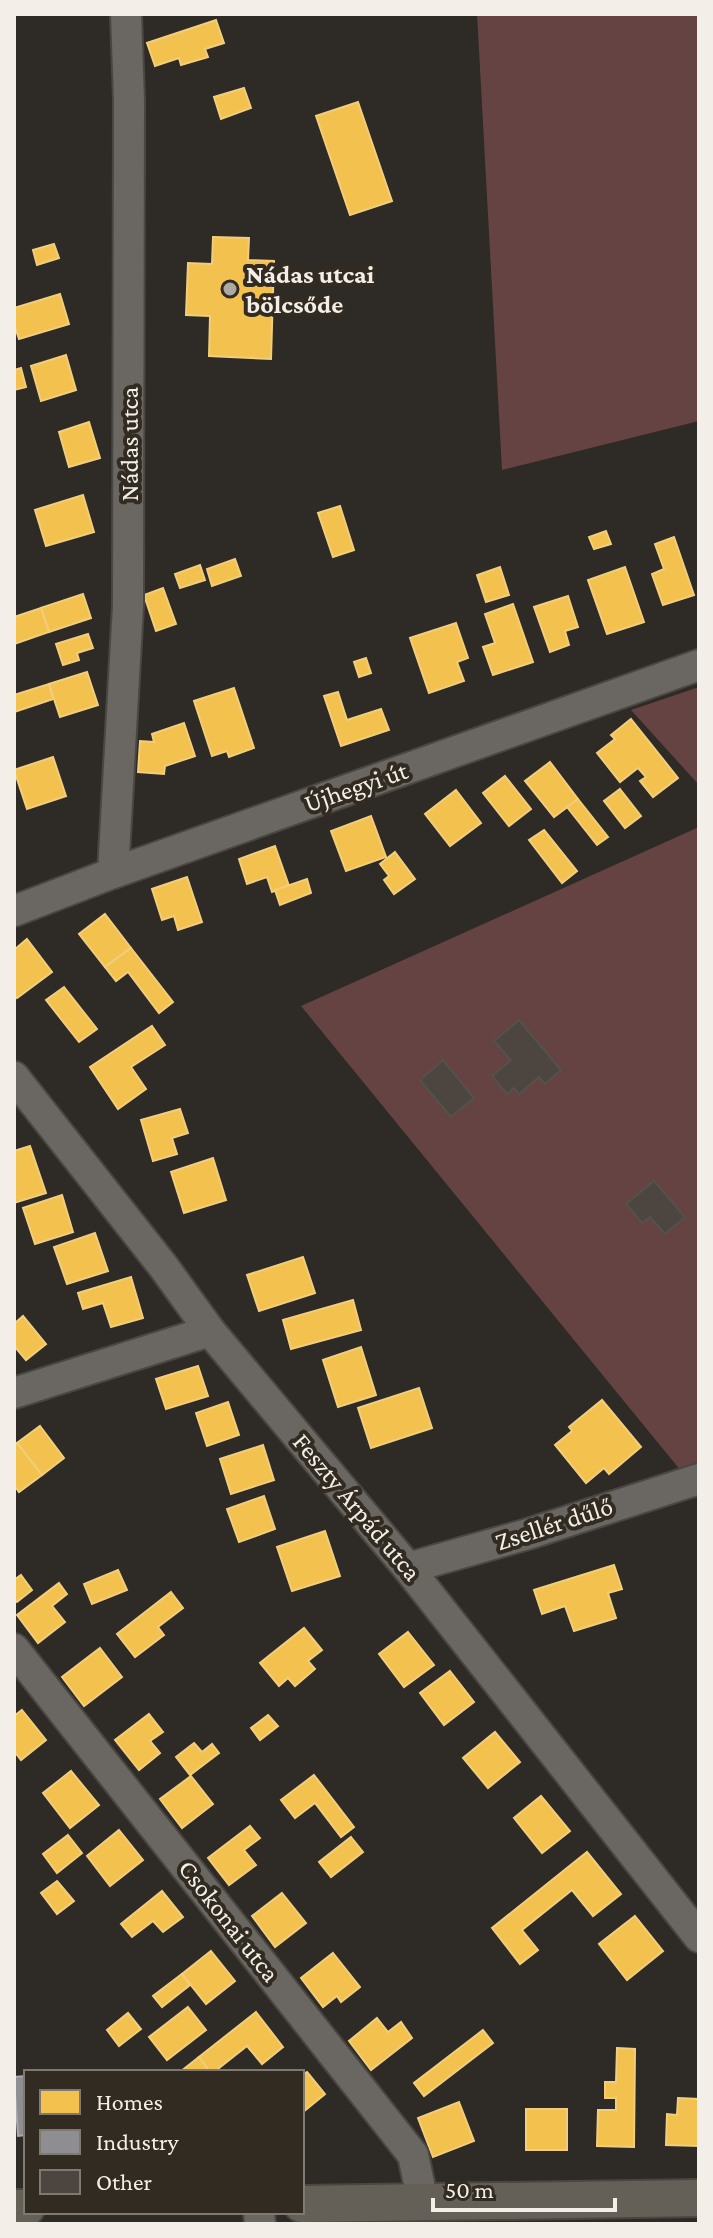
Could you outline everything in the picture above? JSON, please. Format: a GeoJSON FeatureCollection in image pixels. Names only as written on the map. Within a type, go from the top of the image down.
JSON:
{"type":"FeatureCollection","features":[{"type":"Feature","properties":{"kind":"main road"},"geometry":{"type":"LineString","coordinates":[[304,2204],[699,2198]]}},
{"type":"Feature","properties":{"kind":"street","name":"Nádas utca"},"geometry":{"type":"LineString","coordinates":[[113,873],[128,606],[129,100],[126,14]]}},
{"type":"Feature","properties":{"kind":"street","name":"Újhegyi út"},"geometry":{"type":"LineString","coordinates":[[14,911],[699,665]]}},
{"type":"Feature","properties":{"kind":"street","name":"Feszty Árpád utca"},"geometry":{"type":"LineString","coordinates":[[14,1077],[163,1266],[210,1331],[408,1568],[699,1937]]}},
{"type":"Feature","properties":{"kind":"street"},"geometry":{"type":"LineString","coordinates":[[14,1393],[210,1331]]}},
{"type":"Feature","properties":{"kind":"street","name":"Zsellér dűlő"},"geometry":{"type":"LineString","coordinates":[[408,1568],[528,1534],[699,1479]]}},
{"type":"Feature","properties":{"kind":"street","name":"Csokonai utca"},"geometry":{"type":"LineString","coordinates":[[14,1649],[413,2155],[423,2202]]}},
{"type":"Feature","properties":{"kind":"shaded area"},"geometry":{"type":"Polygon","coordinates":[[[477,14],[699,14],[699,421],[502,470],[477,14]]]}},
{"type":"Feature","properties":{"kind":"shaded area"},"geometry":{"type":"Polygon","coordinates":[[[699,687],[699,785],[631,710],[699,687]]]}},
{"type":"Feature","properties":{"kind":"shaded area"},"geometry":{"type":"Polygon","coordinates":[[[699,827],[699,1493],[301,1006],[699,827]]]}},
{"type":"Feature","properties":{"kind":"building: Homes"},"geometry":{"type":"Polygon","coordinates":[[[216,20],[224,43],[205,49],[208,57],[181,65],[179,58],[155,66],[147,43],[216,20]]]}},
{"type":"Feature","properties":{"kind":"building: Homes"},"geometry":{"type":"Polygon","coordinates":[[[244,88],[251,108],[221,119],[214,97],[244,88]]]}},
{"type":"Feature","properties":{"kind":"building: Homes"},"geometry":{"type":"Polygon","coordinates":[[[358,102],[392,201],[350,215],[316,116],[358,102]]]}},
{"type":"Feature","properties":{"kind":"building: Homes","name":"Nádas utcai bölcsőde"},"geometry":{"type":"Polygon","coordinates":[[[213,237],[249,238],[248,260],[274,261],[271,359],[209,356],[210,316],[186,315],[188,263],[212,264],[213,237]]]}},
{"type":"Feature","properties":{"kind":"building: Homes"},"geometry":{"type":"Polygon","coordinates":[[[54,244],[59,258],[37,265],[33,250],[54,244]]]}},
{"type":"Feature","properties":{"kind":"building: Homes"},"geometry":{"type":"Polygon","coordinates":[[[60,294],[69,324],[19,339],[14,324],[14,308],[60,294]]]}},
{"type":"Feature","properties":{"kind":"building: Homes"},"geometry":{"type":"Polygon","coordinates":[[[66,355],[76,390],[41,401],[31,366],[66,355]]]}},
{"type":"Feature","properties":{"kind":"building: Homes"},"geometry":{"type":"Polygon","coordinates":[[[21,368],[26,387],[14,390],[14,370],[21,368]]]}},
{"type":"Feature","properties":{"kind":"building: Homes"},"geometry":{"type":"Polygon","coordinates":[[[89,422],[100,458],[69,467],[59,432],[89,422]]]}},
{"type":"Feature","properties":{"kind":"building: Homes"},"geometry":{"type":"Polygon","coordinates":[[[83,495],[94,532],[46,546],[35,510],[83,495]]]}},
{"type":"Feature","properties":{"kind":"building: Homes"},"geometry":{"type":"Polygon","coordinates":[[[340,506],[354,550],[333,557],[318,513],[340,506]]]}},
{"type":"Feature","properties":{"kind":"building: Homes"},"geometry":{"type":"Polygon","coordinates":[[[606,531],[611,544],[594,549],[589,537],[606,531]]]}},
{"type":"Feature","properties":{"kind":"building: Homes"},"geometry":{"type":"Polygon","coordinates":[[[674,537],[694,595],[663,605],[652,574],[664,569],[655,544],[674,537]]]}},
{"type":"Feature","properties":{"kind":"building: Homes"},"geometry":{"type":"Polygon","coordinates":[[[235,559],[241,576],[212,586],[207,569],[235,559]]]}},
{"type":"Feature","properties":{"kind":"building: Homes"},"geometry":{"type":"Polygon","coordinates":[[[200,565],[205,580],[180,588],[175,574],[200,565]]]}},
{"type":"Feature","properties":{"kind":"building: Homes"},"geometry":{"type":"Polygon","coordinates":[[[500,567],[509,595],[486,602],[477,575],[500,567]]]}},
{"type":"Feature","properties":{"kind":"building: Homes"},"geometry":{"type":"Polygon","coordinates":[[[625,567],[644,622],[607,634],[588,580],[625,567]]]}},
{"type":"Feature","properties":{"kind":"building: Homes"},"geometry":{"type":"Polygon","coordinates":[[[163,588],[176,624],[156,631],[144,595],[163,588]]]}},
{"type":"Feature","properties":{"kind":"building: Homes"},"geometry":{"type":"Polygon","coordinates":[[[83,594],[91,618],[49,632],[41,608],[83,594]]]}},
{"type":"Feature","properties":{"kind":"building: Homes"},"geometry":{"type":"Polygon","coordinates":[[[568,596],[578,627],[565,631],[569,645],[550,652],[534,607],[568,596]]]}},
{"type":"Feature","properties":{"kind":"building: Homes"},"geometry":{"type":"Polygon","coordinates":[[[513,604],[533,662],[493,675],[483,647],[495,643],[485,614],[513,604]]]}},
{"type":"Feature","properties":{"kind":"building: Homes"},"geometry":{"type":"Polygon","coordinates":[[[41,608],[49,632],[14,644],[14,617],[41,608]]]}},
{"type":"Feature","properties":{"kind":"building: Homes"},"geometry":{"type":"Polygon","coordinates":[[[456,623],[468,658],[457,662],[464,681],[429,693],[410,638],[456,623]]]}},
{"type":"Feature","properties":{"kind":"building: Homes"},"geometry":{"type":"Polygon","coordinates":[[[88,634],[93,648],[77,653],[79,660],[63,665],[56,644],[88,634]]]}},
{"type":"Feature","properties":{"kind":"building: Homes"},"geometry":{"type":"Polygon","coordinates":[[[366,658],[371,673],[359,677],[354,662],[366,658]]]}},
{"type":"Feature","properties":{"kind":"building: Homes"},"geometry":{"type":"Polygon","coordinates":[[[87,672],[98,705],[60,717],[49,684],[87,672]]]}},
{"type":"Feature","properties":{"kind":"building: Homes"},"geometry":{"type":"Polygon","coordinates":[[[49,684],[53,699],[14,712],[14,695],[49,684]]]}},
{"type":"Feature","properties":{"kind":"building: Homes"},"geometry":{"type":"Polygon","coordinates":[[[234,688],[254,748],[229,757],[227,751],[212,756],[194,701],[234,688]]]}},
{"type":"Feature","properties":{"kind":"building: Homes"},"geometry":{"type":"Polygon","coordinates":[[[338,692],[347,720],[381,709],[389,730],[341,746],[324,696],[338,692]]]}},
{"type":"Feature","properties":{"kind":"building: Homes"},"geometry":{"type":"Polygon","coordinates":[[[631,719],[678,778],[653,797],[640,781],[646,777],[638,768],[620,782],[597,753],[615,739],[611,735],[631,719]]]}},
{"type":"Feature","properties":{"kind":"building: Homes"},"geometry":{"type":"Polygon","coordinates":[[[184,723],[195,756],[165,766],[164,774],[138,772],[140,741],[154,742],[152,734],[184,723]]]}},
{"type":"Feature","properties":{"kind":"building: Homes"},"geometry":{"type":"Polygon","coordinates":[[[53,757],[66,796],[27,809],[14,770],[53,757]]]}},
{"type":"Feature","properties":{"kind":"building: Homes"},"geometry":{"type":"Polygon","coordinates":[[[550,762],[578,799],[554,817],[525,781],[550,762]]]}},
{"type":"Feature","properties":{"kind":"building: Homes"},"geometry":{"type":"Polygon","coordinates":[[[505,776],[531,809],[509,826],[483,793],[505,776]]]}},
{"type":"Feature","properties":{"kind":"building: Homes"},"geometry":{"type":"Polygon","coordinates":[[[620,789],[641,816],[625,828],[604,801],[620,789]]]}},
{"type":"Feature","properties":{"kind":"building: Homes"},"geometry":{"type":"Polygon","coordinates":[[[456,790],[481,823],[450,846],[425,814],[456,790]]]}},
{"type":"Feature","properties":{"kind":"building: Homes"},"geometry":{"type":"Polygon","coordinates":[[[578,799],[608,837],[597,845],[567,807],[578,799]]]}},
{"type":"Feature","properties":{"kind":"building: Homes"},"geometry":{"type":"Polygon","coordinates":[[[371,816],[386,857],[346,871],[331,831],[371,816]]]}},
{"type":"Feature","properties":{"kind":"building: Homes"},"geometry":{"type":"Polygon","coordinates":[[[544,830],[577,871],[562,883],[529,840],[544,830]]]}},
{"type":"Feature","properties":{"kind":"building: Homes"},"geometry":{"type":"Polygon","coordinates":[[[275,846],[289,886],[272,892],[267,877],[247,884],[239,859],[275,846]]]}},
{"type":"Feature","properties":{"kind":"building: Homes"},"geometry":{"type":"Polygon","coordinates":[[[395,852],[415,879],[394,894],[384,880],[389,876],[380,864],[395,852]]]}},
{"type":"Feature","properties":{"kind":"building: Homes"},"geometry":{"type":"Polygon","coordinates":[[[187,877],[202,922],[178,930],[174,916],[162,920],[152,889],[187,877]]]}},
{"type":"Feature","properties":{"kind":"building: Homes"},"geometry":{"type":"Polygon","coordinates":[[[307,879],[311,893],[280,905],[275,890],[307,879]]]}},
{"type":"Feature","properties":{"kind":"building: Homes"},"geometry":{"type":"Polygon","coordinates":[[[105,914],[131,948],[105,967],[79,934],[105,914]]]}},
{"type":"Feature","properties":{"kind":"building: Homes"},"geometry":{"type":"Polygon","coordinates":[[[27,939],[52,972],[17,998],[14,994],[14,950],[27,939]]]}},
{"type":"Feature","properties":{"kind":"building: Homes"},"geometry":{"type":"Polygon","coordinates":[[[131,948],[173,1002],[159,1013],[128,972],[116,981],[105,967],[131,948]]]}},
{"type":"Feature","properties":{"kind":"building: Homes"},"geometry":{"type":"Polygon","coordinates":[[[64,987],[97,1029],[79,1042],[46,1000],[64,987]]]}},
{"type":"Feature","properties":{"kind":"building: Homes"},"geometry":{"type":"Polygon","coordinates":[[[152,1026],[165,1045],[131,1067],[146,1089],[118,1109],[90,1067],[152,1026]]]}},
{"type":"Feature","properties":{"kind":"building: Homes"},"geometry":{"type":"Polygon","coordinates":[[[180,1109],[188,1133],[172,1138],[177,1154],[153,1161],[141,1120],[180,1109]]]}},
{"type":"Feature","properties":{"kind":"building: Homes"},"geometry":{"type":"Polygon","coordinates":[[[30,1146],[46,1193],[14,1203],[14,1151],[30,1146]]]}},
{"type":"Feature","properties":{"kind":"building: Homes"},"geometry":{"type":"Polygon","coordinates":[[[213,1158],[226,1200],[184,1213],[171,1172],[213,1158]]]}},
{"type":"Feature","properties":{"kind":"building: Homes"},"geometry":{"type":"Polygon","coordinates":[[[62,1195],[73,1232],[35,1244],[23,1208],[62,1195]]]}},
{"type":"Feature","properties":{"kind":"building: Homes"},"geometry":{"type":"Polygon","coordinates":[[[95,1233],[108,1271],[67,1284],[54,1247],[95,1233]]]}},
{"type":"Feature","properties":{"kind":"building: Homes"},"geometry":{"type":"Polygon","coordinates":[[[303,1257],[315,1293],[259,1311],[247,1275],[303,1257]]]}},
{"type":"Feature","properties":{"kind":"building: Homes"},"geometry":{"type":"Polygon","coordinates":[[[131,1277],[143,1318],[111,1327],[103,1303],[83,1309],[78,1293],[131,1277]]]}},
{"type":"Feature","properties":{"kind":"building: Homes"},"geometry":{"type":"Polygon","coordinates":[[[353,1300],[361,1330],[291,1349],[283,1320],[353,1300]]]}},
{"type":"Feature","properties":{"kind":"building: Homes"},"geometry":{"type":"Polygon","coordinates":[[[23,1316],[46,1344],[26,1360],[14,1346],[14,1324],[23,1316]]]}},
{"type":"Feature","properties":{"kind":"building: Homes"},"geometry":{"type":"Polygon","coordinates":[[[361,1347],[376,1395],[338,1407],[323,1360],[361,1347]]]}},
{"type":"Feature","properties":{"kind":"building: Homes"},"geometry":{"type":"Polygon","coordinates":[[[198,1366],[208,1396],[166,1409],[156,1379],[198,1366]]]}},
{"type":"Feature","properties":{"kind":"building: Homes"},"geometry":{"type":"Polygon","coordinates":[[[419,1388],[432,1428],[371,1448],[358,1408],[419,1388]]]}},
{"type":"Feature","properties":{"kind":"building: Homes"},"geometry":{"type":"Polygon","coordinates":[[[602,1400],[641,1447],[609,1474],[604,1468],[586,1483],[555,1445],[572,1431],[569,1427],[602,1400]]]}},
{"type":"Feature","properties":{"kind":"building: Homes"},"geometry":{"type":"Polygon","coordinates":[[[228,1402],[239,1435],[207,1446],[196,1413],[228,1402]]]}},
{"type":"Feature","properties":{"kind":"building: Homes"},"geometry":{"type":"Polygon","coordinates":[[[40,1426],[64,1458],[42,1475],[17,1443],[40,1426]]]}},
{"type":"Feature","properties":{"kind":"building: Homes"},"geometry":{"type":"Polygon","coordinates":[[[17,1443],[42,1475],[19,1492],[14,1485],[14,1446],[17,1443]]]}},
{"type":"Feature","properties":{"kind":"building: Homes"},"geometry":{"type":"Polygon","coordinates":[[[263,1445],[274,1480],[231,1494],[220,1459],[263,1445]]]}},
{"type":"Feature","properties":{"kind":"building: Homes"},"geometry":{"type":"Polygon","coordinates":[[[264,1496],[275,1529],[239,1542],[227,1509],[264,1496]]]}},
{"type":"Feature","properties":{"kind":"building: Homes"},"geometry":{"type":"Polygon","coordinates":[[[325,1531],[340,1576],[292,1591],[277,1547],[325,1531]]]}},
{"type":"Feature","properties":{"kind":"building: Homes"},"geometry":{"type":"Polygon","coordinates":[[[614,1565],[622,1589],[608,1593],[616,1618],[574,1631],[565,1606],[542,1614],[534,1590],[614,1565]]]}},
{"type":"Feature","properties":{"kind":"building: Homes"},"geometry":{"type":"Polygon","coordinates":[[[118,1570],[127,1590],[92,1604],[84,1584],[118,1570]]]}},
{"type":"Feature","properties":{"kind":"building: Homes"},"geometry":{"type":"Polygon","coordinates":[[[21,1575],[32,1590],[17,1602],[14,1599],[14,1580],[21,1575]]]}},
{"type":"Feature","properties":{"kind":"building: Homes"},"geometry":{"type":"Polygon","coordinates":[[[59,1583],[67,1594],[52,1606],[65,1622],[38,1643],[17,1615],[59,1583]]]}},
{"type":"Feature","properties":{"kind":"building: Homes"},"geometry":{"type":"Polygon","coordinates":[[[171,1592],[183,1608],[158,1627],[164,1635],[135,1657],[117,1634],[171,1592]]]}},
{"type":"Feature","properties":{"kind":"building: Homes"},"geometry":{"type":"Polygon","coordinates":[[[304,1628],[322,1650],[308,1661],[315,1669],[295,1686],[288,1678],[279,1686],[260,1663],[304,1628]]]}},
{"type":"Feature","properties":{"kind":"building: Homes"},"geometry":{"type":"Polygon","coordinates":[[[408,1632],[434,1665],[404,1687],[379,1654],[408,1632]]]}},
{"type":"Feature","properties":{"kind":"building: Homes"},"geometry":{"type":"Polygon","coordinates":[[[100,1648],[122,1677],[84,1706],[62,1677],[100,1648]]]}},
{"type":"Feature","properties":{"kind":"building: Homes"},"geometry":{"type":"Polygon","coordinates":[[[450,1671],[474,1702],[444,1725],[420,1693],[450,1671]]]}},
{"type":"Feature","properties":{"kind":"building: Homes"},"geometry":{"type":"Polygon","coordinates":[[[22,1710],[46,1740],[21,1760],[14,1751],[14,1716],[22,1710]]]}},
{"type":"Feature","properties":{"kind":"building: Homes"},"geometry":{"type":"Polygon","coordinates":[[[149,1714],[163,1732],[150,1741],[160,1753],[139,1770],[115,1740],[149,1714]]]}},
{"type":"Feature","properties":{"kind":"building: Homes"},"geometry":{"type":"Polygon","coordinates":[[[268,1715],[278,1726],[260,1740],[251,1728],[268,1715]]]}},
{"type":"Feature","properties":{"kind":"building: Homes"},"geometry":{"type":"Polygon","coordinates":[[[495,1732],[520,1762],[488,1788],[463,1758],[495,1732]]]}},
{"type":"Feature","properties":{"kind":"building: Homes"},"geometry":{"type":"Polygon","coordinates":[[[194,1743],[202,1752],[212,1744],[219,1753],[190,1775],[176,1757],[194,1743]]]}},
{"type":"Feature","properties":{"kind":"building: Homes"},"geometry":{"type":"Polygon","coordinates":[[[71,1771],[99,1805],[70,1828],[43,1793],[71,1771]]]}},
{"type":"Feature","properties":{"kind":"building: Homes"},"geometry":{"type":"Polygon","coordinates":[[[314,1775],[354,1827],[341,1837],[315,1803],[295,1818],[281,1800],[314,1775]]]}},
{"type":"Feature","properties":{"kind":"building: Homes"},"geometry":{"type":"Polygon","coordinates":[[[191,1776],[213,1804],[182,1828],[160,1799],[191,1776]]]}},
{"type":"Feature","properties":{"kind":"building: Homes"},"geometry":{"type":"Polygon","coordinates":[[[541,1796],[570,1831],[542,1853],[514,1818],[541,1796]]]}},
{"type":"Feature","properties":{"kind":"building: Homes"},"geometry":{"type":"Polygon","coordinates":[[[250,1826],[260,1838],[244,1850],[256,1865],[229,1885],[208,1858],[250,1826]]]}},
{"type":"Feature","properties":{"kind":"building: Homes"},"geometry":{"type":"Polygon","coordinates":[[[119,1830],[143,1860],[110,1886],[87,1856],[119,1830]]]}},
{"type":"Feature","properties":{"kind":"building: Homes"},"geometry":{"type":"Polygon","coordinates":[[[68,1835],[82,1853],[57,1873],[43,1854],[68,1835]]]}},
{"type":"Feature","properties":{"kind":"building: Homes"},"geometry":{"type":"Polygon","coordinates":[[[351,1837],[363,1852],[331,1877],[319,1862],[351,1837]]]}},
{"type":"Feature","properties":{"kind":"building: Homes"},"geometry":{"type":"Polygon","coordinates":[[[587,1852],[621,1894],[593,1916],[572,1890],[522,1930],[538,1950],[520,1964],[492,1928],[587,1852]]]}},
{"type":"Feature","properties":{"kind":"building: Homes"},"geometry":{"type":"Polygon","coordinates":[[[57,1881],[74,1901],[57,1914],[41,1893],[57,1881]]]}},
{"type":"Feature","properties":{"kind":"building: Homes"},"geometry":{"type":"Polygon","coordinates":[[[162,1891],[183,1917],[163,1932],[153,1921],[132,1937],[121,1924],[162,1891]]]}},
{"type":"Feature","properties":{"kind":"building: Homes"},"geometry":{"type":"Polygon","coordinates":[[[282,1893],[306,1923],[275,1947],[252,1916],[282,1893]]]}},
{"type":"Feature","properties":{"kind":"building: Homes"},"geometry":{"type":"Polygon","coordinates":[[[635,1916],[663,1951],[627,1980],[599,1944],[635,1916]]]}},
{"type":"Feature","properties":{"kind":"building: Homes"},"geometry":{"type":"Polygon","coordinates":[[[211,1951],[235,1981],[206,2004],[182,1974],[211,1951]]]}},
{"type":"Feature","properties":{"kind":"building: Homes"},"geometry":{"type":"Polygon","coordinates":[[[333,1953],[360,1987],[341,2002],[337,1996],[323,2007],[301,1978],[333,1953]]]}},
{"type":"Feature","properties":{"kind":"building: Homes"},"geometry":{"type":"Polygon","coordinates":[[[182,1974],[190,1985],[162,2007],[153,1996],[182,1974]]]}},
{"type":"Feature","properties":{"kind":"building: Homes"},"geometry":{"type":"Polygon","coordinates":[[[188,2007],[206,2030],[167,2060],[149,2037],[188,2007]]]}},
{"type":"Feature","properties":{"kind":"building: Homes"},"geometry":{"type":"Polygon","coordinates":[[[256,2012],[283,2047],[262,2064],[247,2046],[217,2070],[209,2070],[199,2057],[256,2012]]]}},
{"type":"Feature","properties":{"kind":"building: Homes"},"geometry":{"type":"Polygon","coordinates":[[[128,2013],[141,2029],[119,2046],[107,2030],[128,2013]]]}},
{"type":"Feature","properties":{"kind":"building: Homes"},"geometry":{"type":"Polygon","coordinates":[[[377,2018],[388,2032],[401,2022],[412,2038],[371,2070],[349,2041],[377,2018]]]}},
{"type":"Feature","properties":{"kind":"building: Homes"},"geometry":{"type":"Polygon","coordinates":[[[483,2030],[493,2043],[424,2096],[414,2083],[483,2030]]]}},
{"type":"Feature","properties":{"kind":"building: Homes"},"geometry":{"type":"Polygon","coordinates":[[[617,2048],[635,2049],[634,2147],[597,2146],[598,2110],[616,2110],[616,2098],[605,2098],[605,2082],[616,2082],[617,2048]]]}},
{"type":"Feature","properties":{"kind":"building: Homes"},"geometry":{"type":"Polygon","coordinates":[[[199,2057],[209,2070],[183,2070],[199,2057]]]}},
{"type":"Feature","properties":{"kind":"building: Homes"},"geometry":{"type":"Polygon","coordinates":[[[307,2072],[325,2094],[304,2111],[304,2074],[307,2072]]]}},
{"type":"Feature","properties":{"kind":"building: Homes"},"geometry":{"type":"Polygon","coordinates":[[[678,2098],[699,2099],[699,2146],[666,2145],[667,2114],[677,2115],[678,2098]]]}},
{"type":"Feature","properties":{"kind":"building: Homes"},"geometry":{"type":"Polygon","coordinates":[[[459,2102],[474,2141],[433,2157],[418,2118],[459,2102]]]}},
{"type":"Feature","properties":{"kind":"building: Homes"},"geometry":{"type":"Polygon","coordinates":[[[526,2109],[567,2109],[567,2150],[526,2150],[526,2109]]]}},
{"type":"Feature","properties":{"kind":"building: Industry"},"geometry":{"type":"Polygon","coordinates":[[[24,2076],[24,2135],[18,2136],[14,2077],[24,2076]]]}},
{"type":"Feature","properties":{"kind":"building: Other"},"geometry":{"type":"Polygon","coordinates":[[[519,1020],[561,1070],[545,1084],[539,1077],[519,1094],[514,1088],[507,1094],[492,1076],[511,1060],[494,1041],[519,1020]]]}},
{"type":"Feature","properties":{"kind":"building: Other"},"geometry":{"type":"Polygon","coordinates":[[[443,1060],[474,1098],[451,1117],[420,1080],[443,1060]]]}},
{"type":"Feature","properties":{"kind":"building: Other"},"geometry":{"type":"Polygon","coordinates":[[[654,1181],[685,1217],[665,1234],[650,1217],[642,1223],[626,1204],[654,1181]]]}},
{"type":"Feature","properties":{"kind":"place","name":"Nádas utcai bölcsőde"},"geometry":{"type":"Point","coordinates":[230,289]}}]}
